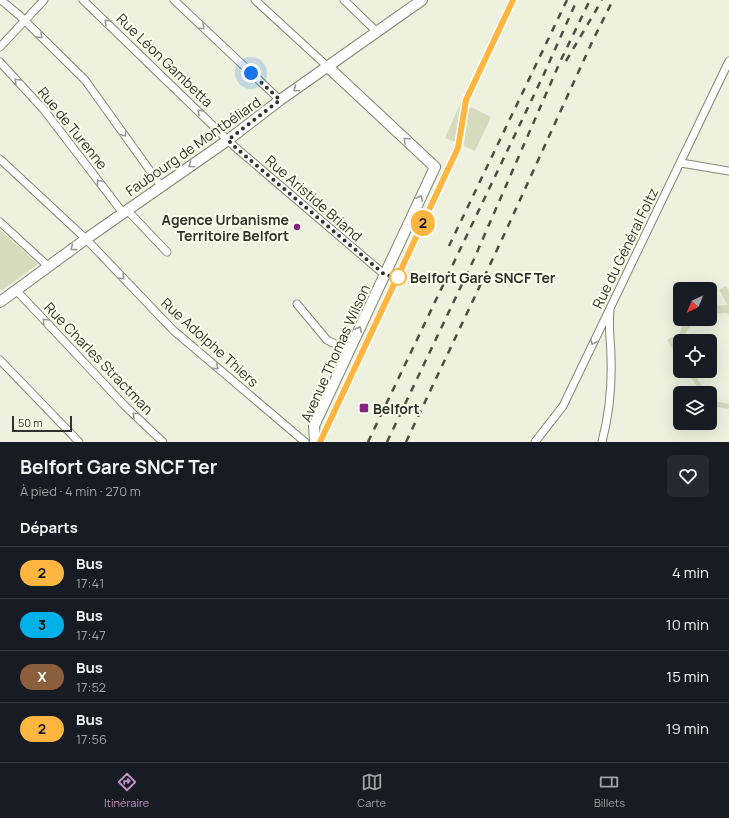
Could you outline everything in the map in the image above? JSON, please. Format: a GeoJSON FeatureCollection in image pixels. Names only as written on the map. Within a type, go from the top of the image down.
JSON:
{"type":"FeatureCollection","features":[{"type":"Feature","properties":{"kind":"main road","name":"Faubourg de Montbéliard"},"geometry":{"type":"LineString","coordinates":[[1,299],[49,267],[125,211],[228,140],[280,100],[422,0]]}},
{"type":"Feature","properties":{"kind":"main road","name":"Avenue Thomas Wilson"},"geometry":{"type":"LineString","coordinates":[[315,442],[314,426],[435,167],[328,67]]}},
{"type":"Feature","properties":{"kind":"street"},"geometry":{"type":"LineString","coordinates":[[1,0],[25,20],[85,80],[161,186]]}},
{"type":"Feature","properties":{"kind":"street"},"geometry":{"type":"LineString","coordinates":[[0,47],[44,0]]}},
{"type":"Feature","properties":{"kind":"street","name":"Rue Léon Gambetta"},"geometry":{"type":"LineString","coordinates":[[83,0],[228,140]]}},
{"type":"Feature","properties":{"kind":"street"},"geometry":{"type":"LineString","coordinates":[[174,0],[280,100]]}},
{"type":"Feature","properties":{"kind":"street"},"geometry":{"type":"LineString","coordinates":[[255,0],[328,67]]}},
{"type":"Feature","properties":{"kind":"street"},"geometry":{"type":"LineString","coordinates":[[344,0],[377,32]]}},
{"type":"Feature","properties":{"kind":"street","name":"Rue du Général Foltz"},"geometry":{"type":"LineString","coordinates":[[535,442],[563,406],[729,61]]}},
{"type":"Feature","properties":{"kind":"street","name":"Rue de Turenne"},"geometry":{"type":"LineString","coordinates":[[0,62],[44,110],[125,211],[167,252]]}},
{"type":"Feature","properties":{"kind":"street","name":"Rue Aristide Briand"},"geometry":{"type":"LineString","coordinates":[[228,140],[385,275]]}},
{"type":"Feature","properties":{"kind":"street","name":"Rue Adolphe Thiers"},"geometry":{"type":"LineString","coordinates":[[0,158],[86,239],[173,330],[305,442]]}},
{"type":"Feature","properties":{"kind":"street"},"geometry":{"type":"LineString","coordinates":[[681,163],[729,171]]}},
{"type":"Feature","properties":{"kind":"street"},"geometry":{"type":"LineString","coordinates":[[0,222],[49,267]]}},
{"type":"Feature","properties":{"kind":"street","name":"Rue Charles Stractman"},"geometry":{"type":"LineString","coordinates":[[16,290],[125,406],[163,442]]}},
{"type":"Feature","properties":{"kind":"street"},"geometry":{"type":"LineString","coordinates":[[297,304],[327,340],[349,351]]}},
{"type":"Feature","properties":{"kind":"street"},"geometry":{"type":"LineString","coordinates":[[602,442],[609,408],[611,388],[610,307]]}},
{"type":"Feature","properties":{"kind":"street"},"geometry":{"type":"LineString","coordinates":[[0,360],[79,442]]}},
{"type":"Feature","properties":{"kind":"green space"},"geometry":{"type":"Polygon","coordinates":[[[461,102],[455,142],[445,138],[461,102]]]}},
{"type":"Feature","properties":{"kind":"green space"},"geometry":{"type":"Polygon","coordinates":[[[471,107],[491,117],[475,151],[464,146],[468,113],[471,107]]]}},
{"type":"Feature","properties":{"kind":"green space"},"geometry":{"type":"Polygon","coordinates":[[[0,230],[38,264],[2,290],[0,289],[0,230]]]}},
{"type":"Feature","properties":{"kind":"green space"},"geometry":{"type":"Polygon","coordinates":[[[726,286],[729,291],[729,314],[717,314],[717,306],[728,305],[719,290],[726,286]]]}},
{"type":"Feature","properties":{"kind":"green space"},"geometry":{"type":"Polygon","coordinates":[[[691,326],[685,334],[679,334],[682,327],[691,326]]]}},
{"type":"Feature","properties":{"kind":"green space"},"geometry":{"type":"Polygon","coordinates":[[[672,337],[673,338],[673,349],[667,340],[672,337]]]}},
{"type":"Feature","properties":{"kind":"green space"},"geometry":{"type":"Polygon","coordinates":[[[691,378],[697,378],[702,386],[697,386],[691,378]]]}},
{"type":"Feature","properties":{"kind":"green space"},"geometry":{"type":"Polygon","coordinates":[[[717,402],[729,404],[729,409],[717,407],[717,402]]]}},
{"type":"Feature","properties":{"kind":"railway"},"geometry":{"type":"LineString","coordinates":[[449,246],[567,0]]}},
{"type":"Feature","properties":{"kind":"railway"},"geometry":{"type":"LineString","coordinates":[[368,442],[544,74],[577,0]]}},
{"type":"Feature","properties":{"kind":"railway"},"geometry":{"type":"LineString","coordinates":[[387,442],[474,259],[560,62],[590,0]]}},
{"type":"Feature","properties":{"kind":"railway"},"geometry":{"type":"LineString","coordinates":[[566,61],[602,0]]}},
{"type":"Feature","properties":{"kind":"railway"},"geometry":{"type":"LineString","coordinates":[[406,442],[613,0]]}},
{"type":"Feature","properties":{"kind":"bus line","name":"2"},"geometry":{"type":"LineString","coordinates":[[320,442],[458,148],[466,100],[513,0]]}},
{"type":"Feature","properties":{"kind":"place","name":"Agence Urbanisme Territoire Belfort"},"geometry":{"type":"Point","coordinates":[297,227]}},
{"type":"Feature","properties":{"kind":"place","name":"Belfort Gare SNCF Ter"},"geometry":{"type":"Point","coordinates":[398,277]}},
{"type":"Feature","properties":{"kind":"place","name":"Belfort"},"geometry":{"type":"Point","coordinates":[364,408]}},
{"type":"Feature","properties":{"kind":"route"},"geometry":{"type":"LineString","coordinates":[[251,73],[280,100],[228,140],[385,275],[398,277]]}}]}
